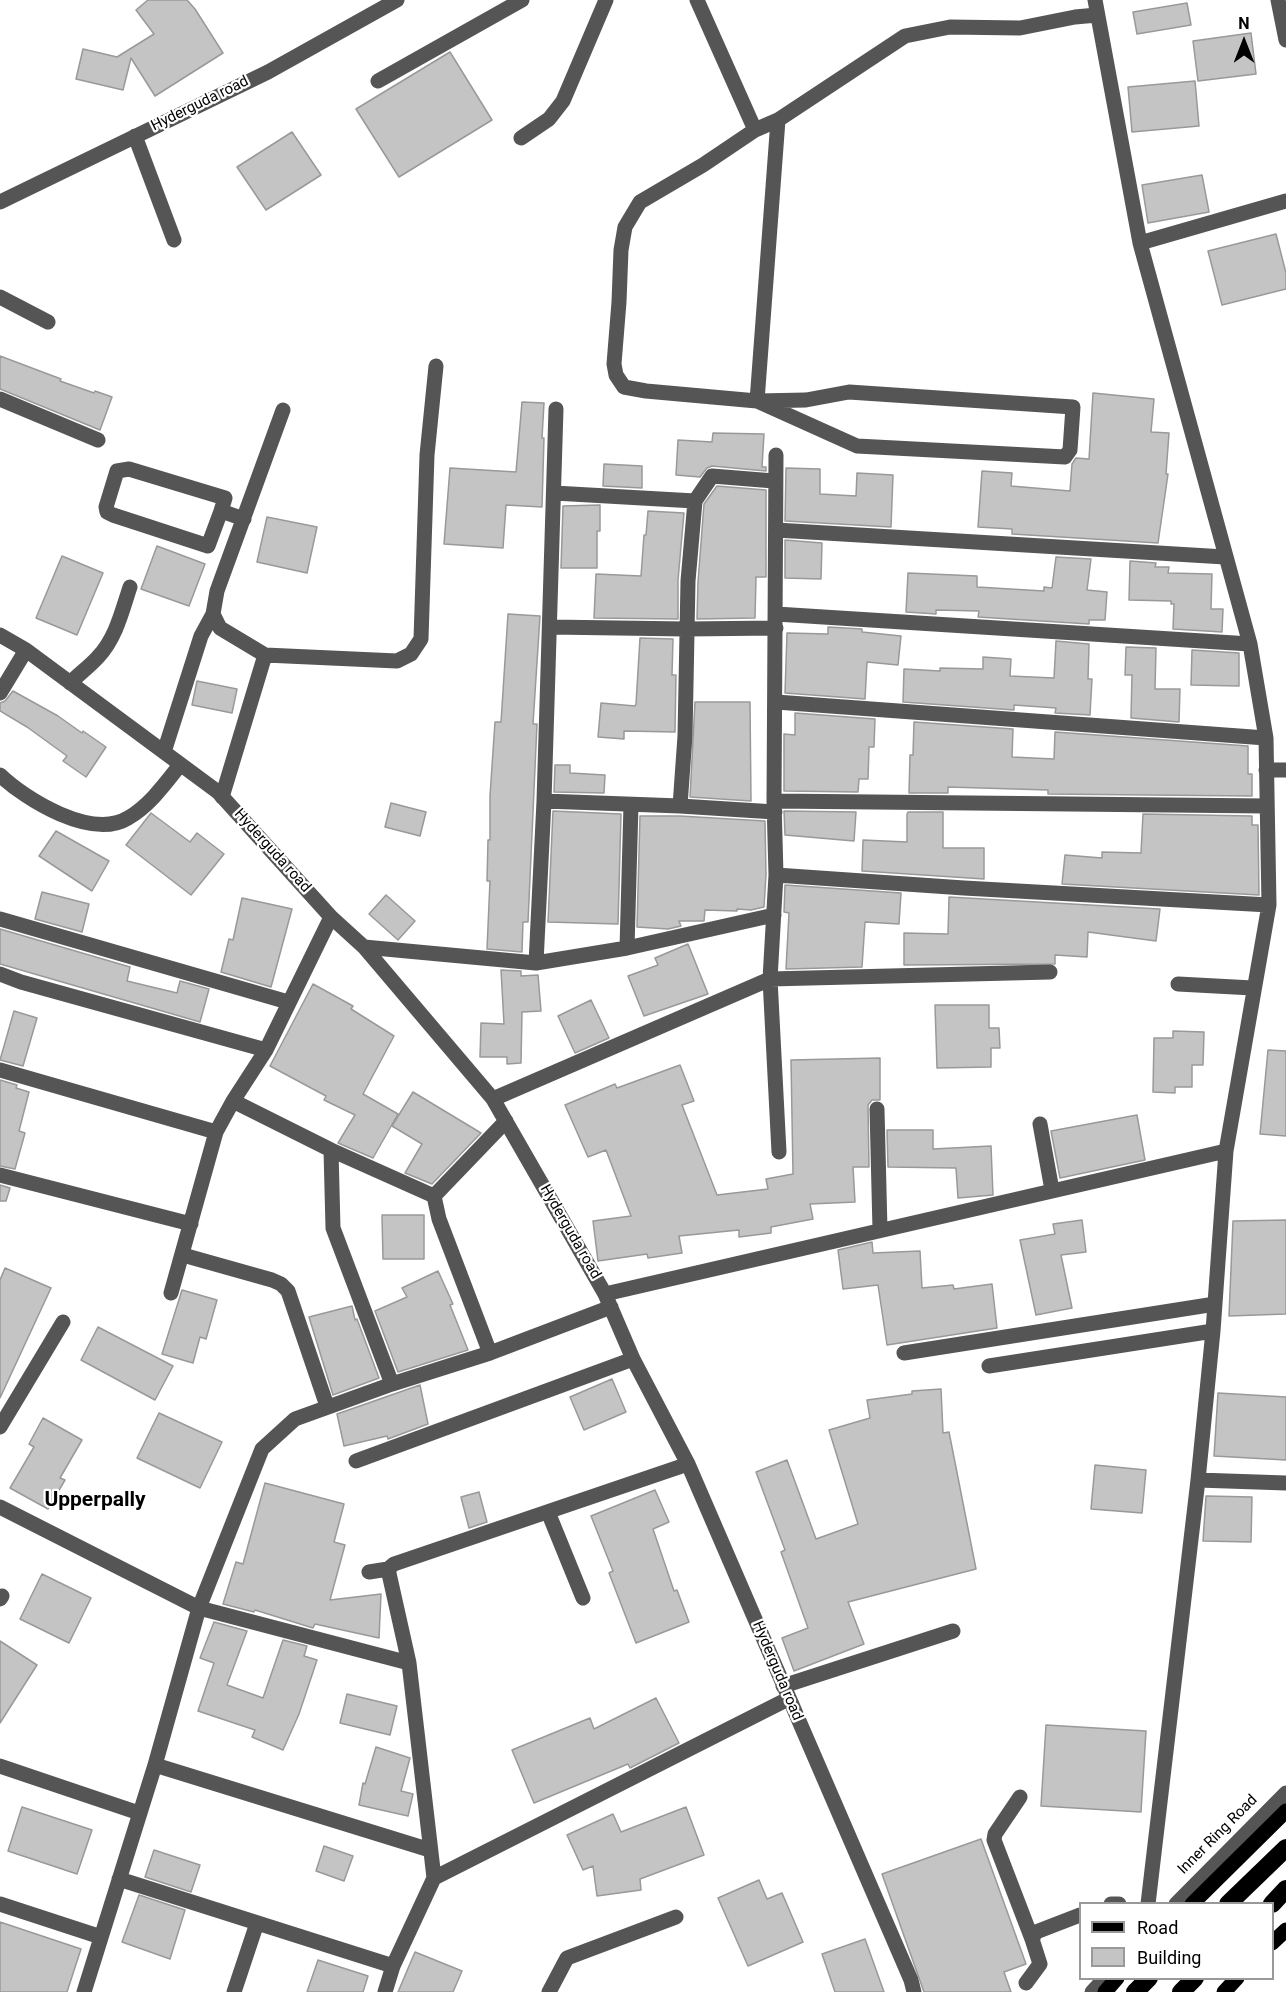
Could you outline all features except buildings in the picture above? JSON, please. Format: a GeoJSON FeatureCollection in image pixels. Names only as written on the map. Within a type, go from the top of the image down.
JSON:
{"type":"FeatureCollection","features":[{"type":"Feature","properties":{"kind":"highway"},"geometry":{"type":"LineString","coordinates":[[1230,1902],[1286,1848]]}},
{"type":"Feature","properties":{"kind":"highway"},"geometry":{"type":"LineString","coordinates":[[1274,1902],[1286,1889]]}},
{"type":"Feature","properties":{"kind":"highway"},"geometry":{"type":"LineString","coordinates":[[1135,1992],[1147,1980]]}},
{"type":"Feature","properties":{"kind":"highway"},"geometry":{"type":"LineString","coordinates":[[1181,1992],[1193,1980]]}},
{"type":"Feature","properties":{"kind":"main road","name":"Inner Ring Road"},"geometry":{"type":"LineString","coordinates":[[1194,1902],[1286,1811]]}},
{"type":"Feature","properties":{"kind":"main road"},"geometry":{"type":"LineString","coordinates":[[1274,1941],[1286,1930]]}},
{"type":"Feature","properties":{"kind":"main road"},"geometry":{"type":"LineString","coordinates":[[1105,1992],[1115,1980]]}},
{"type":"Feature","properties":{"kind":"main road"},"geometry":{"type":"LineString","coordinates":[[1224,1992],[1236,1980]]}},
{"type":"Feature","properties":{"kind":"street","name":"Hyderguda road"},"geometry":{"type":"LineString","coordinates":[[0,202],[268,72],[397,0]]}},
{"type":"Feature","properties":{"kind":"street"},"geometry":{"type":"LineString","coordinates":[[378,81],[522,0]]}},
{"type":"Feature","properties":{"kind":"street"},"geometry":{"type":"LineString","coordinates":[[521,138],[549,119],[563,101],[606,0]]}},
{"type":"Feature","properties":{"kind":"street"},"geometry":{"type":"LineString","coordinates":[[697,0],[754,130]]}},
{"type":"Feature","properties":{"kind":"street"},"geometry":{"type":"LineString","coordinates":[[1278,0],[1286,40]]}},
{"type":"Feature","properties":{"kind":"street"},"geometry":{"type":"LineString","coordinates":[[757,401],[857,446],[1065,457],[1070,450],[1073,407],[849,392],[806,400],[757,401],[624,387],[616,375],[614,364],[621,250],[625,227],[640,202],[703,165],[754,130],[778,120],[906,36],[950,27],[1020,28],[1074,17],[1096,8],[1140,243],[1250,644],[1266,738],[1269,905],[1226,1151],[1213,1331],[1198,1480],[1148,1902]]}},
{"type":"Feature","properties":{"kind":"street"},"geometry":{"type":"LineString","coordinates":[[757,401],[778,120]]}},
{"type":"Feature","properties":{"kind":"street"},"geometry":{"type":"LineString","coordinates":[[135,136],[174,240]]}},
{"type":"Feature","properties":{"kind":"street"},"geometry":{"type":"LineString","coordinates":[[1140,243],[1286,201]]}},
{"type":"Feature","properties":{"kind":"street"},"geometry":{"type":"LineString","coordinates":[[0,297],[48,322]]}},
{"type":"Feature","properties":{"kind":"street"},"geometry":{"type":"LineString","coordinates":[[213,614],[220,628],[265,655],[397,661],[411,654],[421,639],[427,455],[436,366]]}},
{"type":"Feature","properties":{"kind":"street"},"geometry":{"type":"LineString","coordinates":[[0,399],[98,440]]}},
{"type":"Feature","properties":{"kind":"street"},"geometry":{"type":"LineString","coordinates":[[536,963],[544,801],[556,409]]}},
{"type":"Feature","properties":{"kind":"street"},"geometry":{"type":"LineString","coordinates":[[164,753],[201,636],[213,614],[217,591],[283,410]]}},
{"type":"Feature","properties":{"kind":"street"},"geometry":{"type":"LineString","coordinates":[[776,455],[774,481],[776,875],[770,979],[779,1152]]}},
{"type":"Feature","properties":{"kind":"street"},"geometry":{"type":"LineString","coordinates":[[129,470],[225,498],[221,511],[208,546],[113,515],[107,512],[106,507],[117,471],[129,470]]}},
{"type":"Feature","properties":{"kind":"street"},"geometry":{"type":"LineString","coordinates":[[680,806],[688,581],[695,501],[712,476],[774,481]]}},
{"type":"Feature","properties":{"kind":"street"},"geometry":{"type":"LineString","coordinates":[[554,493],[695,501]]}},
{"type":"Feature","properties":{"kind":"street"},"geometry":{"type":"LineString","coordinates":[[221,511],[244,519]]}},
{"type":"Feature","properties":{"kind":"street"},"geometry":{"type":"LineString","coordinates":[[776,530],[1225,556]]}},
{"type":"Feature","properties":{"kind":"street"},"geometry":{"type":"LineString","coordinates":[[70,683],[99,656],[109,643],[116,630],[130,587]]}},
{"type":"Feature","properties":{"kind":"street"},"geometry":{"type":"LineString","coordinates":[[550,627],[686,629],[776,621],[1250,644]]}},
{"type":"Feature","properties":{"kind":"street","name":"Hyderguda road"},"geometry":{"type":"LineString","coordinates":[[0,635],[26,650],[222,797],[331,917],[364,947],[493,1099],[608,1300],[633,1359],[688,1464],[911,1980],[914,1992]]}},
{"type":"Feature","properties":{"kind":"street"},"geometry":{"type":"LineString","coordinates":[[0,693],[26,650]]}},
{"type":"Feature","properties":{"kind":"street"},"geometry":{"type":"LineString","coordinates":[[222,797],[265,655]]}},
{"type":"Feature","properties":{"kind":"street"},"geometry":{"type":"LineString","coordinates":[[776,702],[1266,738]]}},
{"type":"Feature","properties":{"kind":"street"},"geometry":{"type":"LineString","coordinates":[[0,775],[27,796],[46,806],[77,820],[103,825],[127,819],[146,805],[180,765]]}},
{"type":"Feature","properties":{"kind":"street"},"geometry":{"type":"LineString","coordinates":[[1266,770],[1286,770]]}},
{"type":"Feature","properties":{"kind":"street"},"geometry":{"type":"LineString","coordinates":[[544,801],[775,807],[1267,806]]}},
{"type":"Feature","properties":{"kind":"street"},"geometry":{"type":"LineString","coordinates":[[627,948],[632,805]]}},
{"type":"Feature","properties":{"kind":"street"},"geometry":{"type":"LineString","coordinates":[[776,875],[1269,905]]}},
{"type":"Feature","properties":{"kind":"street"},"geometry":{"type":"LineString","coordinates":[[364,947],[536,963],[627,948],[774,915]]}},
{"type":"Feature","properties":{"kind":"street"},"geometry":{"type":"LineString","coordinates":[[171,1293],[216,1132],[266,1050],[331,917]]}},
{"type":"Feature","properties":{"kind":"street"},"geometry":{"type":"LineString","coordinates":[[0,919],[288,1002]]}},
{"type":"Feature","properties":{"kind":"street"},"geometry":{"type":"LineString","coordinates":[[493,1099],[770,979],[1050,972]]}},
{"type":"Feature","properties":{"kind":"street"},"geometry":{"type":"LineString","coordinates":[[0,974],[21,982],[266,1050]]}},
{"type":"Feature","properties":{"kind":"street"},"geometry":{"type":"LineString","coordinates":[[1178,984],[1253,988]]}},
{"type":"Feature","properties":{"kind":"street"},"geometry":{"type":"LineString","coordinates":[[0,1070],[216,1132]]}},
{"type":"Feature","properties":{"kind":"street"},"geometry":{"type":"LineString","coordinates":[[233,1101],[331,1150],[434,1196]]}},
{"type":"Feature","properties":{"kind":"street"},"geometry":{"type":"LineString","coordinates":[[877,1109],[880,1230]]}},
{"type":"Feature","properties":{"kind":"street"},"geometry":{"type":"LineString","coordinates":[[434,1196],[506,1121]]}},
{"type":"Feature","properties":{"kind":"street"},"geometry":{"type":"LineString","coordinates":[[1040,1124],[1052,1190]]}},
{"type":"Feature","properties":{"kind":"street"},"geometry":{"type":"LineString","coordinates":[[331,1150],[333,1228],[392,1384]]}},
{"type":"Feature","properties":{"kind":"street"},"geometry":{"type":"LineString","coordinates":[[84,1992],[155,1765],[199,1608],[262,1449],[295,1419],[392,1384],[490,1353],[608,1300],[880,1230],[1226,1151]]}},
{"type":"Feature","properties":{"kind":"street"},"geometry":{"type":"LineString","coordinates":[[0,1175],[191,1224]]}},
{"type":"Feature","properties":{"kind":"street"},"geometry":{"type":"LineString","coordinates":[[434,1196],[439,1219],[490,1353]]}},
{"type":"Feature","properties":{"kind":"street"},"geometry":{"type":"LineString","coordinates":[[183,1255],[272,1280],[281,1284],[288,1291],[327,1406]]}},
{"type":"Feature","properties":{"kind":"street"},"geometry":{"type":"LineString","coordinates":[[904,1353],[1215,1304]]}},
{"type":"Feature","properties":{"kind":"street"},"geometry":{"type":"LineString","coordinates":[[0,1427],[63,1322]]}},
{"type":"Feature","properties":{"kind":"street"},"geometry":{"type":"LineString","coordinates":[[989,1366],[1213,1331]]}},
{"type":"Feature","properties":{"kind":"street"},"geometry":{"type":"LineString","coordinates":[[356,1461],[633,1359]]}},
{"type":"Feature","properties":{"kind":"street"},"geometry":{"type":"LineString","coordinates":[[369,1572],[388,1569],[394,1564],[688,1464]]}},
{"type":"Feature","properties":{"kind":"street"},"geometry":{"type":"LineString","coordinates":[[1198,1480],[1286,1483]]}},
{"type":"Feature","properties":{"kind":"street"},"geometry":{"type":"LineString","coordinates":[[0,1507],[199,1608],[409,1663]]}},
{"type":"Feature","properties":{"kind":"street"},"geometry":{"type":"LineString","coordinates":[[548,1512],[582,1598]]}},
{"type":"Feature","properties":{"kind":"street"},"geometry":{"type":"LineString","coordinates":[[385,1992],[393,1966],[434,1878],[409,1663],[388,1569]]}},
{"type":"Feature","properties":{"kind":"street"},"geometry":{"type":"LineString","coordinates":[[434,1878],[786,1692],[953,1631]]}},
{"type":"Feature","properties":{"kind":"street"},"geometry":{"type":"LineString","coordinates":[[155,1765],[430,1850]]}},
{"type":"Feature","properties":{"kind":"street"},"geometry":{"type":"LineString","coordinates":[[0,1766],[139,1813]]}},
{"type":"Feature","properties":{"kind":"street","name":"Inner Ring Road"},"geometry":{"type":"LineString","coordinates":[[1178,1902],[1286,1792]]}},
{"type":"Feature","properties":{"kind":"street"},"geometry":{"type":"LineString","coordinates":[[1020,1797],[995,1834],[994,1840],[1040,1964],[1026,1983]]}},
{"type":"Feature","properties":{"kind":"street"},"geometry":{"type":"LineString","coordinates":[[119,1880],[393,1966]]}},
{"type":"Feature","properties":{"kind":"street"},"geometry":{"type":"LineString","coordinates":[[0,1904],[101,1937]]}},
{"type":"Feature","properties":{"kind":"street"},"geometry":{"type":"LineString","coordinates":[[1032,1939],[1036,1932],[1079,1915]]}},
{"type":"Feature","properties":{"kind":"street"},"geometry":{"type":"LineString","coordinates":[[549,1992],[567,1958],[676,1917]]}},
{"type":"Feature","properties":{"kind":"street"},"geometry":{"type":"LineString","coordinates":[[234,1992],[257,1923]]}},
{"type":"Feature","properties":{"kind":"street"},"geometry":{"type":"LineString","coordinates":[[1092,1992],[1103,1980]]}},
{"type":"Feature","properties":{"kind":"district","name":"Upperpally"},"geometry":{"type":"Point","coordinates":[95,1501]}}]}
